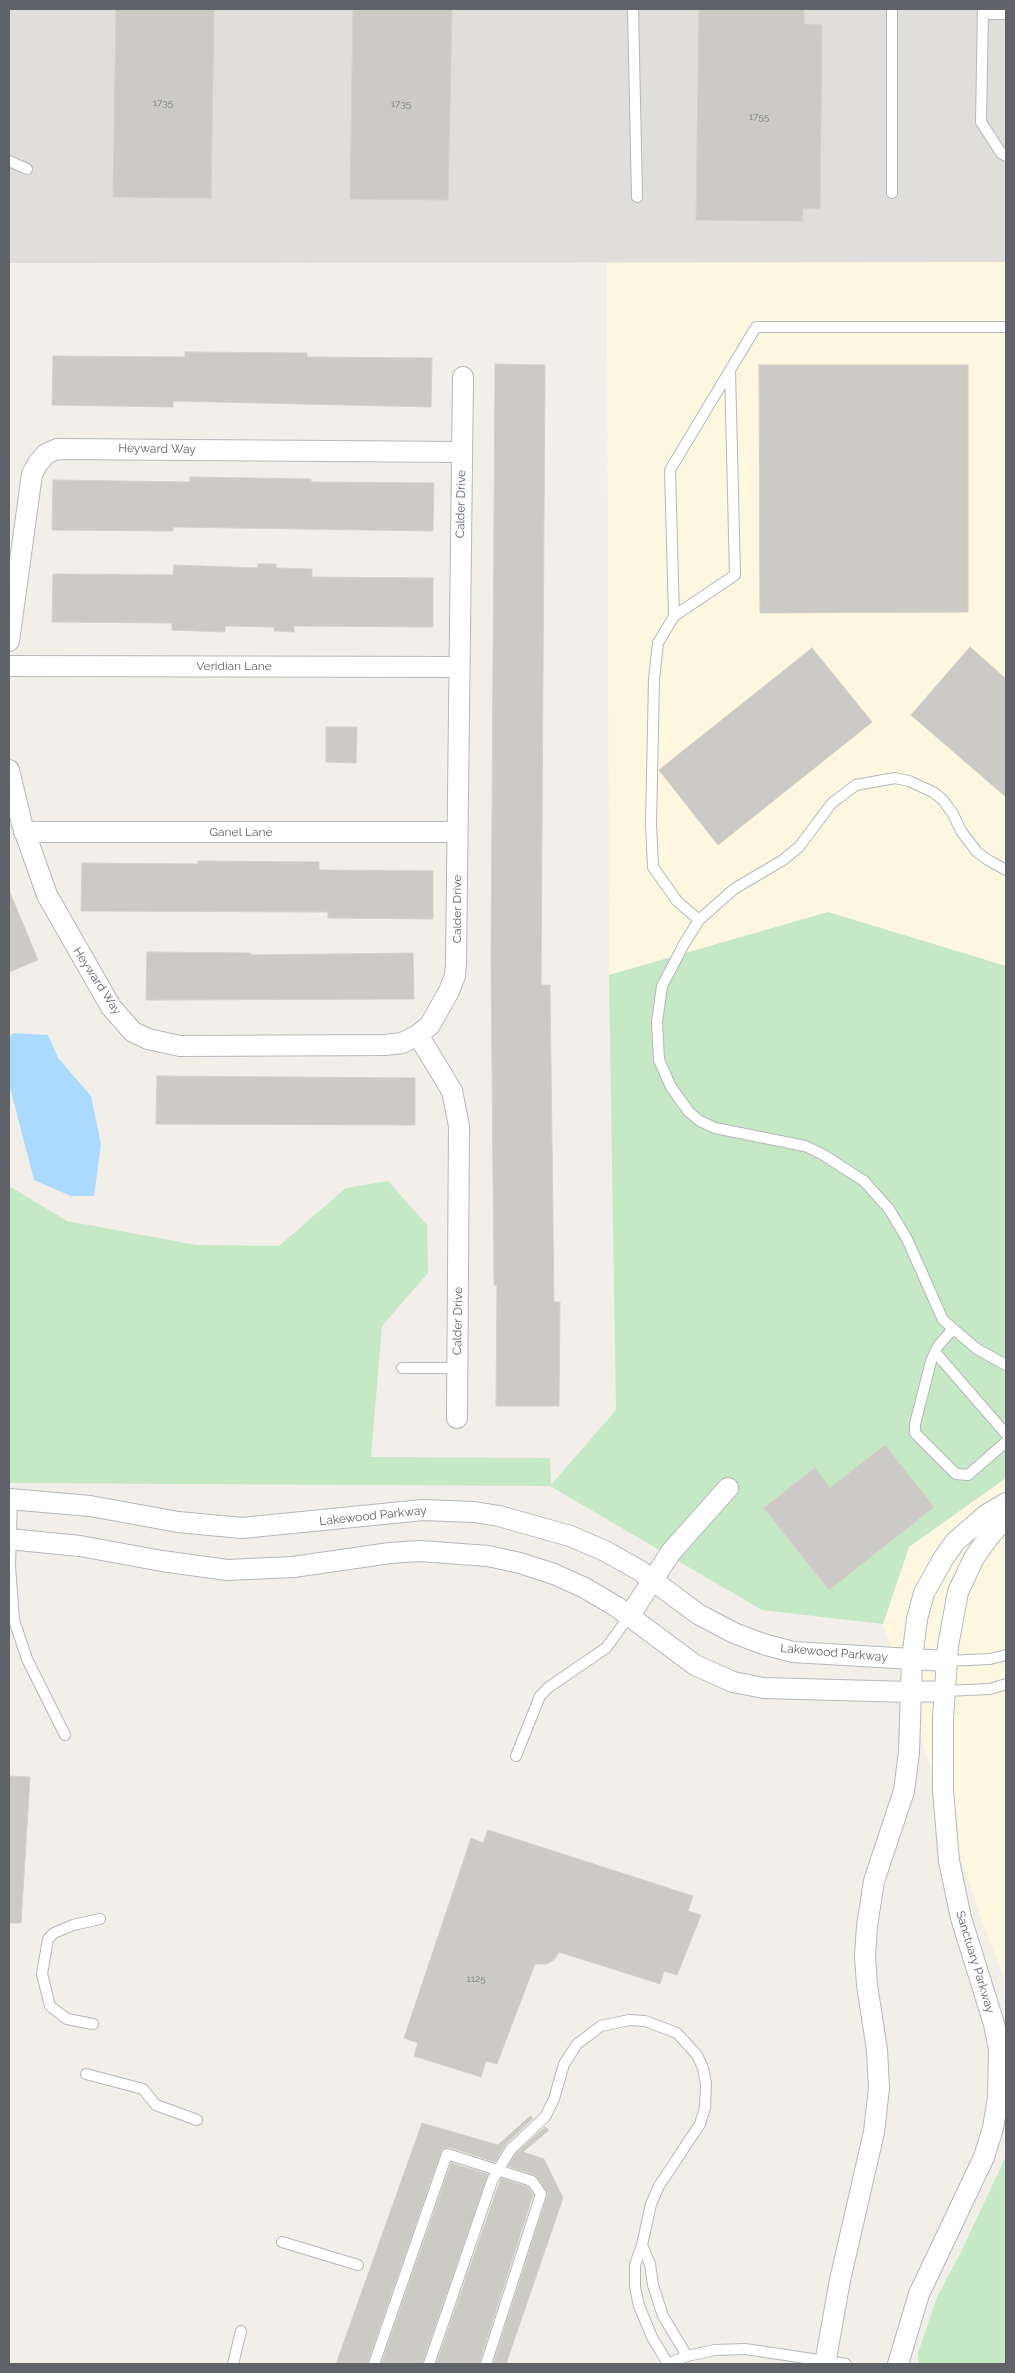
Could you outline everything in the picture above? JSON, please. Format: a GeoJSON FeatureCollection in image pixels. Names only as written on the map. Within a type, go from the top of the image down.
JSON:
{"type":"FeatureCollection","features":[{"type":"Feature","properties":{"kind":"street","name":"Calder Drive"},"geometry":{"type":"LineString","coordinates":[[457,1418],[460,1126],[452,1091],[418,1035],[430,1025],[440,1009],[455,976],[463,377]]}},
{"type":"Feature","properties":{"kind":"street","name":"Heyward Way"},"geometry":{"type":"LineString","coordinates":[[9,641],[32,474],[46,454],[58,449],[462,452]]}},
{"type":"Feature","properties":{"kind":"street","name":"Veridian Lane"},"geometry":{"type":"LineString","coordinates":[[9,666],[459,667]]}},
{"type":"Feature","properties":{"kind":"street","name":"Heyward Way"},"geometry":{"type":"LineString","coordinates":[[9,770],[24,832],[47,895],[111,1007],[134,1032],[148,1039],[180,1046],[385,1045],[402,1043],[418,1035]]}},
{"type":"Feature","properties":{"kind":"street","name":"Ganel Lane"},"geometry":{"type":"LineString","coordinates":[[24,832],[457,832]]}},
{"type":"Feature","properties":{"kind":"street"},"geometry":{"type":"LineString","coordinates":[[630,1615],[672,1552],[728,1488]]}},
{"type":"Feature","properties":{"kind":"street","name":"Lakewood Parkway"},"geometry":{"type":"LineString","coordinates":[[11,1499],[90,1506],[178,1522],[242,1528],[395,1511],[474,1512],[523,1521],[570,1536],[605,1551],[652,1580],[715,1624],[770,1647],[793,1652],[946,1661]]}},
{"type":"Feature","properties":{"kind":"street"},"geometry":{"type":"LineString","coordinates":[[825,2363],[840,2280],[874,2132],[879,2088],[877,2050],[867,1985],[865,1956],[867,1926],[874,1881],[904,1791],[909,1752],[910,1692],[917,1619],[924,1593],[943,1559],[968,1529],[1006,1503]]}},
{"type":"Feature","properties":{"kind":"street","name":"Sanctuary Parkway"},"geometry":{"type":"LineString","coordinates":[[898,2364],[920,2294],[984,2157],[993,2128],[1000,2073],[999,2048],[994,2024],[961,1918],[949,1861],[943,1790],[944,1691],[946,1661],[955,1604],[963,1579],[988,1538],[1006,1517]]}},
{"type":"Feature","properties":{"kind":"street"},"geometry":{"type":"LineString","coordinates":[[10,1539],[80,1546],[179,1564],[227,1570],[293,1567],[390,1553],[420,1551],[488,1556],[520,1563],[554,1574],[585,1588],[630,1615],[694,1665],[733,1682],[764,1688],[910,1692],[944,1691]]}},
{"type":"Feature","properties":{"kind":"lane"},"geometry":{"type":"LineString","coordinates":[[633,9],[637,197]]}},
{"type":"Feature","properties":{"kind":"lane"},"geometry":{"type":"LineString","coordinates":[[892,9],[892,193]]}},
{"type":"Feature","properties":{"kind":"lane"},"geometry":{"type":"LineString","coordinates":[[1006,14],[983,11],[981,122],[1001,154],[1006,156]]}},
{"type":"Feature","properties":{"kind":"lane"},"geometry":{"type":"LineString","coordinates":[[9,161],[27,169]]}},
{"type":"Feature","properties":{"kind":"lane"},"geometry":{"type":"LineString","coordinates":[[674,616],[670,470],[756,327],[1006,327]]}},
{"type":"Feature","properties":{"kind":"lane"},"geometry":{"type":"LineString","coordinates":[[699,920],[677,901],[653,867],[651,824],[654,679],[658,643],[674,616],[735,575],[730,370]]}},
{"type":"Feature","properties":{"kind":"lane"},"geometry":{"type":"LineString","coordinates":[[1006,870],[977,852],[960,831],[953,814],[944,800],[933,792],[909,781],[895,778],[856,785],[844,793],[822,815],[799,847],[783,860],[734,889],[699,920],[662,986],[658,1004],[657,1041],[659,1060],[671,1088],[689,1112],[700,1121],[715,1128],[805,1146],[822,1154],[864,1181],[890,1209],[907,1239],[943,1320],[977,1349],[1006,1365]]}},
{"type":"Feature","properties":{"kind":"lane"},"geometry":{"type":"LineString","coordinates":[[953,1329],[935,1352],[915,1424],[915,1432],[956,1474],[968,1475],[1006,1442]]}},
{"type":"Feature","properties":{"kind":"lane"},"geometry":{"type":"LineString","coordinates":[[935,1352],[1006,1434]]}},
{"type":"Feature","properties":{"kind":"lane"},"geometry":{"type":"LineString","coordinates":[[402,1368],[457,1368]]}},
{"type":"Feature","properties":{"kind":"lane"},"geometry":{"type":"LineString","coordinates":[[11,1499],[10,1595],[19,1641],[66,1735]]}},
{"type":"Feature","properties":{"kind":"lane"},"geometry":{"type":"LineString","coordinates":[[516,1756],[540,1696],[606,1648],[630,1615]]}},
{"type":"Feature","properties":{"kind":"lane"},"geometry":{"type":"LineString","coordinates":[[946,1661],[990,1659],[1006,1655]]}},
{"type":"Feature","properties":{"kind":"lane"},"geometry":{"type":"LineString","coordinates":[[944,1691],[990,1689],[1006,1684]]}},
{"type":"Feature","properties":{"kind":"lane"},"geometry":{"type":"LineString","coordinates":[[93,2024],[66,2019],[50,2006],[42,1974],[48,1938],[54,1933],[73,1925],[100,1919]]}},
{"type":"Feature","properties":{"kind":"lane"},"geometry":{"type":"LineString","coordinates":[[429,2364],[492,2182],[511,2150],[545,2117],[554,2099],[564,2064],[577,2044],[589,2033],[616,2021],[645,2020],[677,2033],[688,2043],[703,2068],[707,2096],[700,2124],[692,2139],[659,2186],[651,2204],[642,2245],[634,2265],[635,2287],[639,2306],[652,2337],[668,2364],[687,2356],[715,2350],[746,2349],[825,2363],[846,2364]]}},
{"type":"Feature","properties":{"kind":"lane"},"geometry":{"type":"LineString","coordinates":[[86,2074],[142,2089],[156,2105],[197,2120]]}},
{"type":"Feature","properties":{"kind":"lane"},"geometry":{"type":"LineString","coordinates":[[374,2364],[447,2154],[532,2181],[541,2194],[486,2364]]}},
{"type":"Feature","properties":{"kind":"lane"},"geometry":{"type":"LineString","coordinates":[[282,2242],[358,2265]]}},
{"type":"Feature","properties":{"kind":"lane"},"geometry":{"type":"LineString","coordinates":[[642,2245],[650,2264],[653,2286],[663,2316],[687,2356]]}},
{"type":"Feature","properties":{"kind":"lane"},"geometry":{"type":"LineString","coordinates":[[234,2364],[241,2330]]}},
{"type":"Feature","properties":{"kind":"shaded area"},"geometry":{"type":"Polygon","coordinates":[[[9,9],[1006,9],[1006,262],[9,263],[9,9]]]}},
{"type":"Feature","properties":{"kind":"shaded area"},"geometry":{"type":"Polygon","coordinates":[[[1006,262],[1006,966],[828,912],[609,975],[607,263],[1006,262]]]}},
{"type":"Feature","properties":{"kind":"shaded area"},"geometry":{"type":"Polygon","coordinates":[[[1006,1478],[1006,1982],[983,1924],[883,1624],[909,1547],[1006,1478]]]}},
{"type":"Feature","properties":{"kind":"green space"},"geometry":{"type":"Polygon","coordinates":[[[828,912],[1006,966],[1006,1478],[909,1547],[883,1624],[762,1610],[550,1486],[9,1483],[9,1186],[67,1221],[196,1245],[279,1246],[346,1188],[388,1181],[427,1225],[428,1273],[382,1326],[371,1457],[550,1458],[551,1485],[616,1410],[609,975],[828,912]]]}},
{"type":"Feature","properties":{"kind":"green space"},"geometry":{"type":"Polygon","coordinates":[[[1006,2156],[1006,2364],[918,2364],[918,2353],[937,2297],[961,2252],[1006,2156]]]}},
{"type":"Feature","properties":{"kind":"water"},"geometry":{"type":"Polygon","coordinates":[[[13,1033],[48,1035],[58,1058],[91,1096],[101,1144],[94,1196],[71,1196],[34,1180],[9,1084],[9,1038],[13,1033]]]}},
{"type":"Feature","properties":{"kind":"building"},"geometry":{"type":"Polygon","coordinates":[[[116,9],[214,9],[211,198],[113,197],[116,9]]]}},
{"type":"Feature","properties":{"kind":"building"},"geometry":{"type":"Polygon","coordinates":[[[353,9],[452,9],[448,200],[350,199],[353,9]]]}},
{"type":"Feature","properties":{"kind":"building"},"geometry":{"type":"Polygon","coordinates":[[[699,9],[804,9],[804,24],[822,25],[820,209],[803,208],[802,221],[696,220],[699,9]]]}},
{"type":"Feature","properties":{"kind":"building"},"geometry":{"type":"Polygon","coordinates":[[[185,352],[307,353],[307,357],[432,358],[431,407],[173,401],[173,407],[52,405],[53,356],[185,357],[185,352]]]}},
{"type":"Feature","properties":{"kind":"building"},"geometry":{"type":"Polygon","coordinates":[[[495,364],[545,365],[541,985],[550,985],[554,1302],[560,1302],[559,1406],[496,1406],[497,1285],[494,1285],[491,959],[495,364]]]}},
{"type":"Feature","properties":{"kind":"building"},"geometry":{"type":"Polygon","coordinates":[[[759,365],[968,365],[968,612],[760,613],[759,365]]]}},
{"type":"Feature","properties":{"kind":"building"},"geometry":{"type":"Polygon","coordinates":[[[190,477],[311,479],[311,482],[434,483],[433,531],[173,527],[173,531],[52,530],[53,480],[190,482],[190,477]]]}},
{"type":"Feature","properties":{"kind":"building"},"geometry":{"type":"Polygon","coordinates":[[[258,564],[276,564],[276,568],[312,569],[312,577],[433,578],[433,627],[294,626],[294,632],[274,631],[274,627],[225,626],[225,632],[172,630],[172,623],[52,622],[53,574],[173,575],[174,565],[258,568],[258,564]]]}},
{"type":"Feature","properties":{"kind":"building"},"geometry":{"type":"Polygon","coordinates":[[[970,647],[1006,679],[1006,797],[911,715],[970,647]]]}},
{"type":"Feature","properties":{"kind":"building"},"geometry":{"type":"Polygon","coordinates":[[[812,648],[872,722],[718,845],[659,770],[812,648]]]}},
{"type":"Feature","properties":{"kind":"building"},"geometry":{"type":"Polygon","coordinates":[[[326,727],[357,727],[356,763],[326,762],[326,727]]]}},
{"type":"Feature","properties":{"kind":"building"},"geometry":{"type":"Polygon","coordinates":[[[198,861],[319,862],[319,870],[433,871],[433,919],[328,918],[328,912],[81,911],[82,863],[198,864],[198,861]]]}},
{"type":"Feature","properties":{"kind":"building"},"geometry":{"type":"Polygon","coordinates":[[[9,890],[38,960],[9,972],[9,890]]]}},
{"type":"Feature","properties":{"kind":"building"},"geometry":{"type":"Polygon","coordinates":[[[147,952],[251,953],[251,955],[413,953],[414,999],[146,1000],[147,952]]]}},
{"type":"Feature","properties":{"kind":"building"},"geometry":{"type":"Polygon","coordinates":[[[157,1076],[415,1078],[415,1125],[156,1124],[157,1076]]]}},
{"type":"Feature","properties":{"kind":"building"},"geometry":{"type":"Polygon","coordinates":[[[885,1445],[934,1507],[829,1590],[764,1508],[815,1468],[830,1488],[885,1445]]]}},
{"type":"Feature","properties":{"kind":"building"},"geometry":{"type":"Polygon","coordinates":[[[9,1776],[30,1777],[21,1923],[9,1923],[9,1776]]]}},
{"type":"Feature","properties":{"kind":"building"},"geometry":{"type":"Polygon","coordinates":[[[488,1830],[693,1896],[688,1911],[701,1915],[677,1975],[664,1971],[660,1984],[559,1952],[554,1960],[546,1964],[535,1964],[497,2064],[486,2061],[481,2077],[414,2056],[418,2043],[404,2038],[471,1838],[483,1843],[488,1830]]]}},
{"type":"Feature","properties":{"kind":"building"},"geometry":{"type":"Polygon","coordinates":[[[530,2116],[533,2118],[506,2144],[495,2162],[449,2147],[442,2149],[367,2364],[336,2364],[422,2123],[498,2145],[530,2116]]]}},
{"type":"Feature","properties":{"kind":"building"},"geometry":{"type":"Polygon","coordinates":[[[545,2127],[549,2130],[523,2152],[544,2159],[563,2198],[506,2364],[493,2364],[548,2193],[535,2175],[508,2166],[516,2153],[545,2127]]]}},
{"type":"Feature","properties":{"kind":"building"},"geometry":{"type":"Polygon","coordinates":[[[451,2163],[488,2174],[422,2364],[381,2364],[451,2163]]]}},
{"type":"Feature","properties":{"kind":"building"},"geometry":{"type":"Polygon","coordinates":[[[501,2178],[528,2187],[533,2195],[479,2364],[436,2364],[501,2178]]]}}]}
